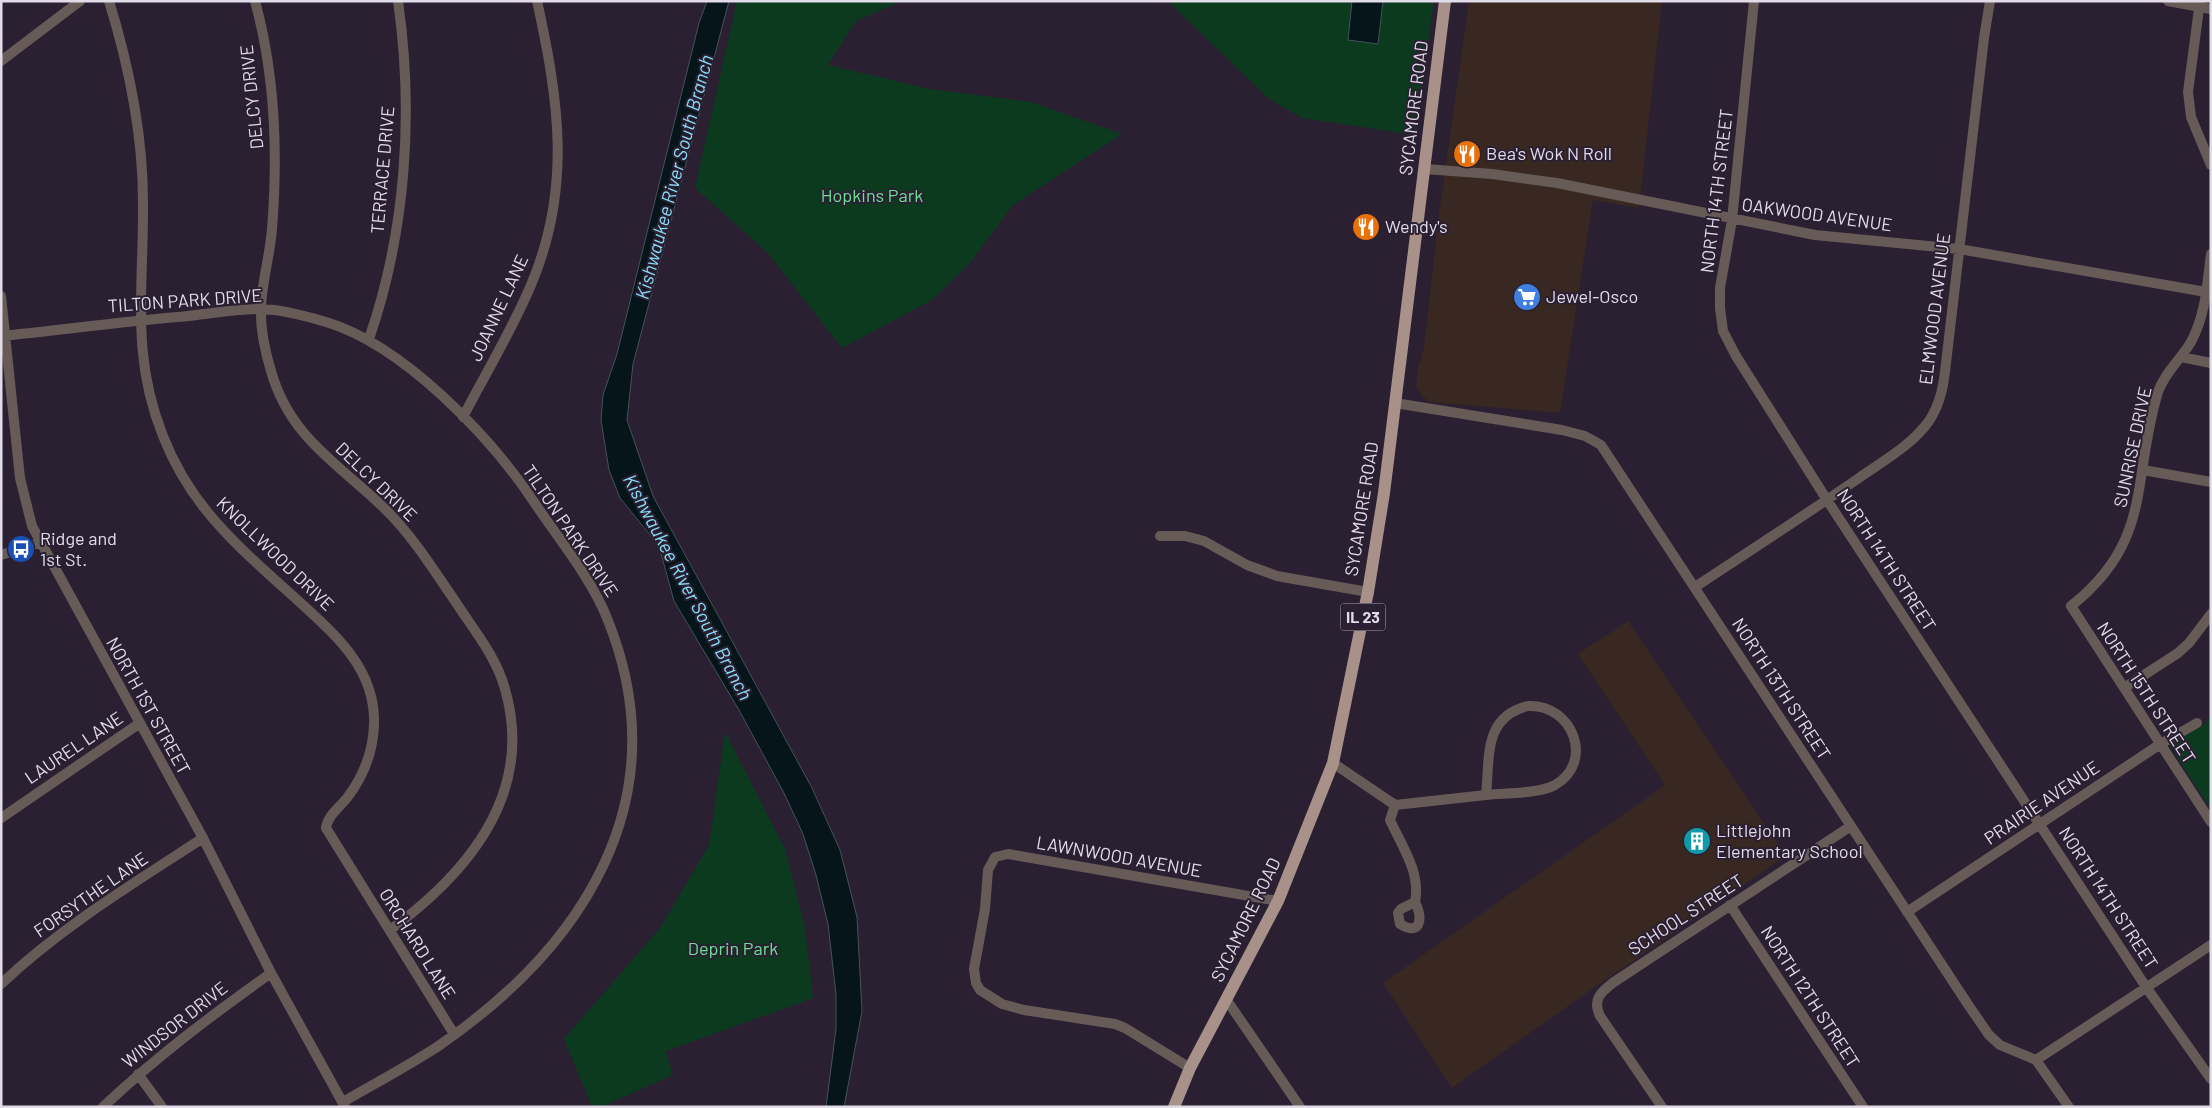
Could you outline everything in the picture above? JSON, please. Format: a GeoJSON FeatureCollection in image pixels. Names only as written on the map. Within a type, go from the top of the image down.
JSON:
{"type":"FeatureCollection","features":[{"type":"Feature","properties":{"kind":"main road","name":"SYCAMORE ROAD"},"geometry":{"type":"LineString","coordinates":[[1174,1107],[1190,1068],[1278,901],[1333,763],[1368,592],[1384,493],[1445,1]]}},
{"type":"Feature","properties":{"kind":"street"},"geometry":{"type":"LineString","coordinates":[[1,61],[80,1]]}},
{"type":"Feature","properties":{"kind":"street","name":"KNOLLWOOD DRIVE"},"geometry":{"type":"LineString","coordinates":[[109,1],[130,76],[141,151],[143,218],[139,320],[144,372],[152,406],[163,437],[191,489],[225,532],[344,643],[358,663],[367,681],[372,698],[374,724],[371,752],[358,782],[326,824],[329,836],[352,871]]}},
{"type":"Feature","properties":{"kind":"street","name":"DELCY DRIVE"},"geometry":{"type":"LineString","coordinates":[[255,1],[272,98],[275,152],[272,230],[261,309],[266,353],[271,373],[280,396],[293,419],[313,445],[385,509],[412,541],[489,653],[505,689],[513,739],[509,776],[500,806],[478,844],[449,880],[423,905],[390,930]]}},
{"type":"Feature","properties":{"kind":"street","name":"TERRACE DRIVE"},"geometry":{"type":"LineString","coordinates":[[369,339],[378,312],[387,273],[397,226],[403,180],[406,98],[398,1]]}},
{"type":"Feature","properties":{"kind":"street","name":"JOANNE LANE"},"geometry":{"type":"LineString","coordinates":[[463,417],[532,283],[552,214],[558,157],[558,117],[551,66],[537,1]]}},
{"type":"Feature","properties":{"kind":"street","name":"NORTH 14TH STREET"},"geometry":{"type":"LineString","coordinates":[[1754,1],[1732,220],[1720,288],[1723,330],[1736,356],[1827,500],[2146,986],[2211,1079]]}},
{"type":"Feature","properties":{"kind":"street","name":"ELMWOOD AVENUE"},"geometry":{"type":"LineString","coordinates":[[1695,586],[1901,449],[1924,428],[1934,412],[1942,392],[1990,1]]}},
{"type":"Feature","properties":{"kind":"street"},"geometry":{"type":"LineString","coordinates":[[2168,1],[2199,4],[2211,9]]}},
{"type":"Feature","properties":{"kind":"street"},"geometry":{"type":"LineString","coordinates":[[2199,4],[2188,92],[2191,117],[2207,145],[2211,165]]}},
{"type":"Feature","properties":{"kind":"street","name":"OAKWOOD AVENUE"},"geometry":{"type":"LineString","coordinates":[[1424,169],[1484,173],[1557,184],[1815,235],[1959,249],[2206,292]]}},
{"type":"Feature","properties":{"kind":"street","name":"SUNRISE DRIVE"},"geometry":{"type":"LineString","coordinates":[[2071,606],[2099,583],[2119,554],[2133,521],[2159,390],[2168,371],[2190,344],[2202,315],[2211,254]]}},
{"type":"Feature","properties":{"kind":"street","name":"NORTH 1ST STREET"},"geometry":{"type":"LineString","coordinates":[[1,296],[3,335],[20,478],[27,512],[39,543],[203,838],[271,973],[344,1104]]}},
{"type":"Feature","properties":{"kind":"street","name":"TILTON PARK DRIVE"},"geometry":{"type":"LineString","coordinates":[[3,335],[261,309],[329,323],[369,339],[416,375],[487,441],[524,487],[602,607],[617,644],[627,679],[631,702],[633,742],[631,775],[623,815],[608,856],[592,888],[560,934],[529,970],[487,1009],[408,1065],[344,1104]]}},
{"type":"Feature","properties":{"kind":"street"},"geometry":{"type":"LineString","coordinates":[[2181,357],[2211,363]]}},
{"type":"Feature","properties":{"kind":"street","name":"NORTH 13TH STREET"},"geometry":{"type":"LineString","coordinates":[[1395,403],[1562,430],[1601,445],[1989,1035],[2000,1045],[2036,1060]]}},
{"type":"Feature","properties":{"kind":"street"},"geometry":{"type":"LineString","coordinates":[[2144,470],[2211,482]]}},
{"type":"Feature","properties":{"kind":"street"},"geometry":{"type":"LineString","coordinates":[[1160,536],[1185,536],[1204,541],[1247,565],[1277,576],[1368,592]]}},
{"type":"Feature","properties":{"kind":"street"},"geometry":{"type":"LineString","coordinates":[[1,555],[39,543]]}},
{"type":"Feature","properties":{"kind":"street","name":"NORTH 15TH STREET"},"geometry":{"type":"LineString","coordinates":[[2071,606],[2211,822]]}},
{"type":"Feature","properties":{"kind":"street"},"geometry":{"type":"LineString","coordinates":[[2124,688],[2178,653],[2189,643],[2211,614]]}},
{"type":"Feature","properties":{"kind":"street"},"geometry":{"type":"LineString","coordinates":[[1333,763],[1395,805],[1486,795],[1548,788],[1562,778],[1572,766],[1576,748],[1572,728],[1563,718],[1550,709],[1536,706],[1519,708],[1501,720],[1492,738],[1486,795]]}},
{"type":"Feature","properties":{"kind":"street","name":"LAUREL LANE"},"geometry":{"type":"LineString","coordinates":[[1,818],[140,723]]}},
{"type":"Feature","properties":{"kind":"street","name":"PRAIRIE AVENUE"},"geometry":{"type":"LineString","coordinates":[[1907,912],[2159,744],[2197,723]]}},
{"type":"Feature","properties":{"kind":"street"},"geometry":{"type":"LineString","coordinates":[[1395,805],[1390,820],[1416,877],[1418,889],[1415,902]]}},
{"type":"Feature","properties":{"kind":"street","name":"SCHOOL STREET"},"geometry":{"type":"LineString","coordinates":[[1662,1107],[1597,1011],[1596,1001],[1599,994],[1614,982],[1851,826]]}},
{"type":"Feature","properties":{"kind":"street","name":"FORSYTHE LANE"},"geometry":{"type":"LineString","coordinates":[[3,979],[105,902],[203,838]]}},
{"type":"Feature","properties":{"kind":"street","name":"LAWNWOOD AVENUE"},"geometry":{"type":"LineString","coordinates":[[1190,1068],[1125,1028],[1115,1024],[1024,1010],[1002,1004],[980,990],[976,983],[974,969],[986,896],[988,870],[992,860],[1000,855],[1008,854],[1278,901]]}},
{"type":"Feature","properties":{"kind":"street","name":"ORCHARD LANE"},"geometry":{"type":"LineString","coordinates":[[352,871],[454,1034]]}},
{"type":"Feature","properties":{"kind":"street","name":"NORTH 12TH STREET"},"geometry":{"type":"LineString","coordinates":[[1730,905],[1863,1107]]}},
{"type":"Feature","properties":{"kind":"street"},"geometry":{"type":"LineString","coordinates":[[2069,1107],[2036,1060],[2211,945]]}},
{"type":"Feature","properties":{"kind":"street","name":"WINDSOR DRIVE"},"geometry":{"type":"LineString","coordinates":[[103,1107],[138,1074],[202,1022],[271,973]]}},
{"type":"Feature","properties":{"kind":"street"},"geometry":{"type":"LineString","coordinates":[[1226,998],[1300,1107]]}},
{"type":"Feature","properties":{"kind":"street"},"geometry":{"type":"LineString","coordinates":[[138,1074],[162,1107]]}},
{"type":"Feature","properties":{"kind":"shaded area"},"geometry":{"type":"Polygon","coordinates":[[[1469,1],[1662,1],[1639,208],[1593,200],[1560,413],[1430,402],[1422,396],[1416,387],[1418,369],[1424,347],[1439,213],[1469,1]]]}},
{"type":"Feature","properties":{"kind":"shaded area"},"geometry":{"type":"Polygon","coordinates":[[[1628,621],[1786,856],[1452,1088],[1383,983],[1665,785],[1578,654],[1628,621]]]}},
{"type":"Feature","properties":{"kind":"green space","name":"Hopkins Park"},"geometry":{"type":"Polygon","coordinates":[[[737,1],[902,1],[856,21],[828,65],[929,89],[1031,102],[1122,134],[1013,205],[969,264],[932,300],[842,348],[767,252],[695,188],[737,1]]]}},
{"type":"Feature","properties":{"kind":"green space"},"geometry":{"type":"Polygon","coordinates":[[[1168,1],[1434,1],[1415,135],[1302,118],[1268,98],[1168,1]]]}},
{"type":"Feature","properties":{"kind":"green space"},"geometry":{"type":"Polygon","coordinates":[[[2211,712],[2211,809],[2169,745],[2205,724],[2211,712]]]}},
{"type":"Feature","properties":{"kind":"green space","name":"Deprin Park"},"geometry":{"type":"Polygon","coordinates":[[[725,732],[785,849],[805,928],[813,998],[666,1051],[673,1075],[601,1107],[592,1107],[564,1039],[660,928],[709,845],[725,732]]]}},
{"type":"Feature","properties":{"kind":"water","name":"Kishwaukee River South Branch"},"geometry":{"type":"Polygon","coordinates":[[[707,1],[729,1],[633,364],[627,420],[653,496],[812,788],[840,850],[857,917],[862,1011],[844,1107],[826,1107],[836,1029],[836,994],[828,924],[816,875],[803,834],[784,793],[739,710],[674,601],[659,546],[620,498],[609,470],[601,420],[603,395],[617,354],[699,23],[707,1]]]}},
{"type":"Feature","properties":{"kind":"water"},"geometry":{"type":"Polygon","coordinates":[[[1352,1],[1383,1],[1378,44],[1348,40],[1352,1]]]}},
{"type":"Feature","properties":{"kind":"place","name":"Bea's Wok N Roll"},"geometry":{"type":"Point","coordinates":[1467,154]}},
{"type":"Feature","properties":{"kind":"place","name":"Wendy's"},"geometry":{"type":"Point","coordinates":[1366,227]}},
{"type":"Feature","properties":{"kind":"place","name":"Jewel-Osco"},"geometry":{"type":"Point","coordinates":[1527,297]}},
{"type":"Feature","properties":{"kind":"place","name":"Ridge and 1st St."},"geometry":{"type":"Point","coordinates":[21,549]}},
{"type":"Feature","properties":{"kind":"place","name":"Littlejohn Elementary School"},"geometry":{"type":"Point","coordinates":[1697,841]}}]}
